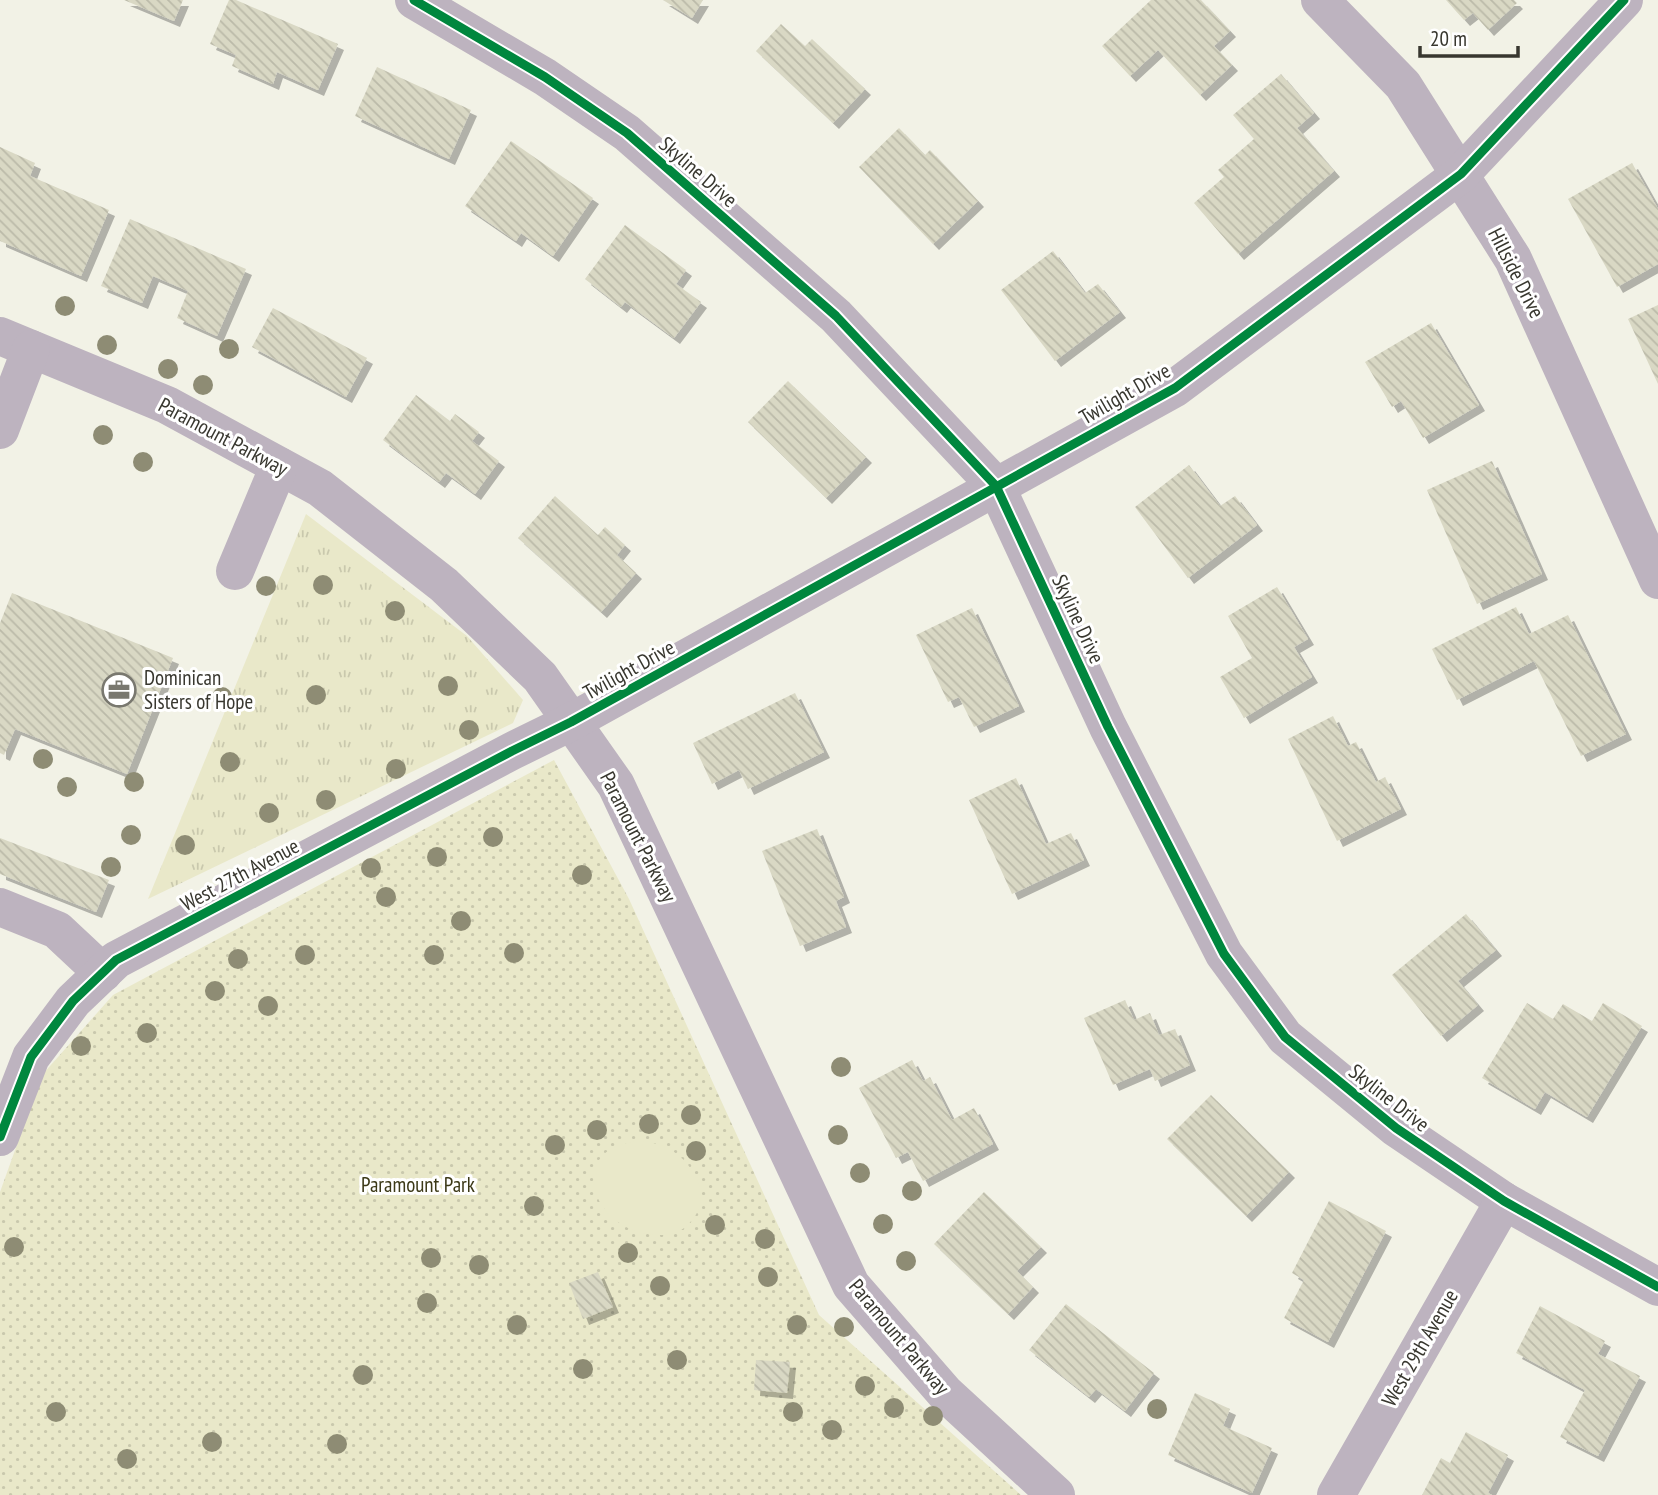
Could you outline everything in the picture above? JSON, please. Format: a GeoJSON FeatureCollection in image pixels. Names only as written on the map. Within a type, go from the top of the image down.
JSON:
{"type":"FeatureCollection","features":[{"type":"Feature","properties":{"kind":"street","name":"Skyline Drive"},"geometry":{"type":"LineString","coordinates":[[414,0],[545,76],[627,133],[836,316],[996,486],[1108,727],[1224,954],[1286,1037],[1396,1128],[1504,1201],[1658,1287]]}},
{"type":"Feature","properties":{"kind":"street","name":"Hillside Drive"},"geometry":{"type":"LineString","coordinates":[[1320,0],[1403,85],[1513,258],[1658,580]]}},
{"type":"Feature","properties":{"kind":"street","name":"Twilight Drive"},"geometry":{"type":"LineString","coordinates":[[571,722],[1175,388],[1461,174],[1625,0]]}},
{"type":"Feature","properties":{"kind":"street"},"geometry":{"type":"LineString","coordinates":[[0,430],[16,343]]}},
{"type":"Feature","properties":{"kind":"street","name":"Paramount Parkway"},"geometry":{"type":"LineString","coordinates":[[16,343],[167,405],[320,488],[444,585],[540,677],[615,785],[851,1285],[945,1393],[1056,1495]]}},
{"type":"Feature","properties":{"kind":"street"},"geometry":{"type":"LineString","coordinates":[[235,571],[279,466]]}},
{"type":"Feature","properties":{"kind":"street","name":"West 27th Avenue"},"geometry":{"type":"LineString","coordinates":[[0,1137],[31,1057],[73,1001],[116,960],[571,722]]}},
{"type":"Feature","properties":{"kind":"street"},"geometry":{"type":"LineString","coordinates":[[0,906],[57,930],[103,973]]}},
{"type":"Feature","properties":{"kind":"street","name":"West 29th Avenue"},"geometry":{"type":"LineString","coordinates":[[1336,1495],[1504,1201]]}},
{"type":"Feature","properties":{"kind":"green space"},"geometry":{"type":"Polygon","coordinates":[[[306,514],[467,636],[523,700],[513,723],[148,899],[306,514]]]}},
{"type":"Feature","properties":{"kind":"green space","name":"Paramount Park"},"geometry":{"type":"Polygon","coordinates":[[[554,760],[629,899],[819,1315],[1021,1495],[0,1495],[0,1192],[42,1075],[113,995],[554,760]]]}},
{"type":"Feature","properties":{"kind":"green space"},"geometry":{"type":"Polygon","coordinates":[[[643,1141],[663,1146],[677,1155],[692,1170],[697,1180],[701,1200],[698,1211],[687,1226],[673,1234],[639,1232],[618,1222],[603,1208],[595,1190],[594,1173],[601,1157],[617,1146],[643,1141]]]}},
{"type":"Feature","properties":{"kind":"building"},"geometry":{"type":"Polygon","coordinates":[[[124,0],[183,0],[174,21],[124,0]]]}},
{"type":"Feature","properties":{"kind":"building"},"geometry":{"type":"Polygon","coordinates":[[[229,0],[236,0],[338,44],[318,90],[277,72],[273,84],[232,66],[236,55],[210,44],[229,0]]]}},
{"type":"Feature","properties":{"kind":"building"},"geometry":{"type":"Polygon","coordinates":[[[663,0],[703,0],[692,18],[663,0]]]}},
{"type":"Feature","properties":{"kind":"building"},"geometry":{"type":"Polygon","coordinates":[[[1151,0],[1201,0],[1230,31],[1214,46],[1232,65],[1200,95],[1158,50],[1130,76],[1102,46],[1151,0]]]}},
{"type":"Feature","properties":{"kind":"building"},"geometry":{"type":"Polygon","coordinates":[[[1446,0],[1514,0],[1517,3],[1488,30],[1473,13],[1464,20],[1446,0]]]}},
{"type":"Feature","properties":{"kind":"building"},"geometry":{"type":"Polygon","coordinates":[[[781,24],[805,46],[812,39],[865,89],[833,123],[756,51],[781,24]]]}},
{"type":"Feature","properties":{"kind":"building"},"geometry":{"type":"Polygon","coordinates":[[[377,67],[471,110],[449,159],[355,116],[377,67]]]}},
{"type":"Feature","properties":{"kind":"building"},"geometry":{"type":"Polygon","coordinates":[[[1281,74],[1314,113],[1297,128],[1334,171],[1238,254],[1194,203],[1224,177],[1218,170],[1254,139],[1233,115],[1281,74]]]}},
{"type":"Feature","properties":{"kind":"building"},"geometry":{"type":"Polygon","coordinates":[[[899,128],[925,155],[930,150],[978,201],[933,244],[859,167],[899,128]]]}},
{"type":"Feature","properties":{"kind":"building"},"geometry":{"type":"Polygon","coordinates":[[[511,141],[593,198],[553,256],[521,233],[516,241],[465,206],[511,141]]]}},
{"type":"Feature","properties":{"kind":"building"},"geometry":{"type":"Polygon","coordinates":[[[0,147],[35,163],[30,176],[109,210],[81,276],[0,241],[0,147]]]}},
{"type":"Feature","properties":{"kind":"building"},"geometry":{"type":"Polygon","coordinates":[[[1632,163],[1658,209],[1658,264],[1617,287],[1568,199],[1632,163]]]}},
{"type":"Feature","properties":{"kind":"building"},"geometry":{"type":"Polygon","coordinates":[[[130,219],[246,269],[217,336],[177,318],[188,291],[153,276],[142,303],[101,286],[130,219]]]}},
{"type":"Feature","properties":{"kind":"building"},"geometry":{"type":"Polygon","coordinates":[[[625,225],[686,270],[676,284],[701,302],[674,338],[625,302],[621,307],[585,279],[625,225]]]}},
{"type":"Feature","properties":{"kind":"building"},"geometry":{"type":"Polygon","coordinates":[[[1053,251],[1085,293],[1098,284],[1120,312],[1055,361],[1001,290],[1053,251]]]}},
{"type":"Feature","properties":{"kind":"building"},"geometry":{"type":"Polygon","coordinates":[[[1658,305],[1658,384],[1628,319],[1658,305]]]}},
{"type":"Feature","properties":{"kind":"building"},"geometry":{"type":"Polygon","coordinates":[[[273,308],[367,358],[346,397],[252,347],[273,308]]]}},
{"type":"Feature","properties":{"kind":"building"},"geometry":{"type":"Polygon","coordinates":[[[1431,323],[1479,405],[1423,438],[1401,401],[1392,407],[1365,362],[1431,323]]]}},
{"type":"Feature","properties":{"kind":"building"},"geometry":{"type":"Polygon","coordinates":[[[788,381],[866,457],[826,498],[748,422],[788,381]]]}},
{"type":"Feature","properties":{"kind":"building"},"geometry":{"type":"Polygon","coordinates":[[[416,395],[450,421],[455,414],[479,432],[472,441],[499,461],[475,494],[446,473],[439,482],[383,440],[416,395]]]}},
{"type":"Feature","properties":{"kind":"building"},"geometry":{"type":"Polygon","coordinates":[[[1492,461],[1542,574],[1477,604],[1427,490],[1492,461]]]}},
{"type":"Feature","properties":{"kind":"building"},"geometry":{"type":"Polygon","coordinates":[[[1189,465],[1220,506],[1235,496],[1257,525],[1188,578],[1135,507],[1189,465]]]}},
{"type":"Feature","properties":{"kind":"building"},"geometry":{"type":"Polygon","coordinates":[[[555,496],[598,535],[605,527],[625,545],[617,555],[636,573],[601,612],[518,538],[555,496]]]}},
{"type":"Feature","properties":{"kind":"building"},"geometry":{"type":"Polygon","coordinates":[[[1277,587],[1308,639],[1294,647],[1312,677],[1244,718],[1220,677],[1252,658],[1228,616],[1277,587]]]}},
{"type":"Feature","properties":{"kind":"building"},"geometry":{"type":"Polygon","coordinates":[[[12,593],[173,658],[127,774],[15,729],[4,755],[0,753],[0,623],[12,593]]]}},
{"type":"Feature","properties":{"kind":"building"},"geometry":{"type":"Polygon","coordinates":[[[1516,607],[1529,634],[1568,615],[1626,734],[1581,756],[1534,661],[1457,700],[1432,649],[1516,607]]]}},
{"type":"Feature","properties":{"kind":"building"},"geometry":{"type":"Polygon","coordinates":[[[972,608],[1019,706],[974,727],[959,697],[948,702],[916,635],[972,608]]]}},
{"type":"Feature","properties":{"kind":"building"},"geometry":{"type":"Polygon","coordinates":[[[795,693],[824,752],[748,789],[739,770],[712,784],[693,743],[795,693]]]}},
{"type":"Feature","properties":{"kind":"building"},"geometry":{"type":"Polygon","coordinates":[[[1333,716],[1348,746],[1356,742],[1376,782],[1385,777],[1401,809],[1337,841],[1288,739],[1333,716]]]}},
{"type":"Feature","properties":{"kind":"building"},"geometry":{"type":"Polygon","coordinates":[[[1016,778],[1046,844],[1071,833],[1084,860],[1012,894],[969,800],[1016,778]]]}},
{"type":"Feature","properties":{"kind":"building"},"geometry":{"type":"Polygon","coordinates":[[[817,829],[844,897],[836,901],[846,927],[800,946],[762,851],[817,829]]]}},
{"type":"Feature","properties":{"kind":"building"},"geometry":{"type":"Polygon","coordinates":[[[0,838],[109,880],[96,912],[0,874],[0,838]]]}},
{"type":"Feature","properties":{"kind":"building"},"geometry":{"type":"Polygon","coordinates":[[[1466,914],[1496,950],[1458,981],[1478,1005],[1441,1036],[1392,975],[1466,914]]]}},
{"type":"Feature","properties":{"kind":"building"},"geometry":{"type":"Polygon","coordinates":[[[1125,1000],[1134,1020],[1150,1013],[1159,1035],[1175,1029],[1190,1065],[1155,1081],[1150,1069],[1113,1085],[1084,1018],[1125,1000]]]}},
{"type":"Feature","properties":{"kind":"building"},"geometry":{"type":"Polygon","coordinates":[[[1527,1003],[1553,1019],[1563,1004],[1592,1021],[1603,1003],[1642,1026],[1587,1117],[1545,1092],[1535,1109],[1482,1078],[1527,1003]]]}},
{"type":"Feature","properties":{"kind":"building"},"geometry":{"type":"Polygon","coordinates":[[[912,1060],[923,1081],[930,1077],[952,1120],[974,1108],[993,1144],[923,1181],[908,1152],[896,1158],[859,1088],[912,1060]]]}},
{"type":"Feature","properties":{"kind":"building"},"geometry":{"type":"Polygon","coordinates":[[[1211,1095],[1289,1172],[1246,1216],[1167,1139],[1211,1095]]]}},
{"type":"Feature","properties":{"kind":"building"},"geometry":{"type":"Polygon","coordinates":[[[984,1192],[1041,1247],[1017,1271],[1033,1287],[1008,1314],[934,1244],[984,1192]]]}},
{"type":"Feature","properties":{"kind":"building"},"geometry":{"type":"Polygon","coordinates":[[[1329,1201],[1386,1231],[1328,1342],[1284,1318],[1304,1280],[1292,1273],[1329,1201]]]}},
{"type":"Feature","properties":{"kind":"building"},"geometry":{"type":"Polygon","coordinates":[[[598,1272],[613,1307],[583,1319],[569,1283],[598,1272]]]}},
{"type":"Feature","properties":{"kind":"building"},"geometry":{"type":"Polygon","coordinates":[[[1066,1304],[1154,1373],[1125,1411],[1096,1389],[1089,1397],[1029,1350],[1066,1304]]]}},
{"type":"Feature","properties":{"kind":"building"},"geometry":{"type":"Polygon","coordinates":[[[1540,1306],[1605,1341],[1598,1354],[1640,1376],[1598,1456],[1560,1437],[1585,1390],[1516,1353],[1540,1306]]]}},
{"type":"Feature","properties":{"kind":"building"},"geometry":{"type":"Polygon","coordinates":[[[756,1360],[790,1362],[787,1393],[754,1390],[756,1360]]]}},
{"type":"Feature","properties":{"kind":"building"},"geometry":{"type":"Polygon","coordinates":[[[1195,1393],[1230,1409],[1223,1426],[1272,1448],[1252,1493],[1168,1455],[1195,1393]]]}},
{"type":"Feature","properties":{"kind":"building"},"geometry":{"type":"Polygon","coordinates":[[[1466,1432],[1508,1455],[1488,1493],[1492,1495],[1422,1495],[1441,1458],[1450,1463],[1466,1432]]]}},
{"type":"Feature","properties":{"kind":"cycle path"},"geometry":{"type":"LineString","coordinates":[[414,0],[545,77],[627,133],[836,316],[996,486],[1108,727],[1224,954],[1285,1037],[1396,1128],[1504,1201],[1658,1287]]}},
{"type":"Feature","properties":{"kind":"cycle path"},"geometry":{"type":"LineString","coordinates":[[0,1137],[31,1057],[73,1001],[116,960],[571,722],[1175,388],[1461,174],[1624,0]]}},
{"type":"Feature","properties":{"kind":"place","name":"Dominican Sisters of Hope"},"geometry":{"type":"Point","coordinates":[119,690]}}]}
